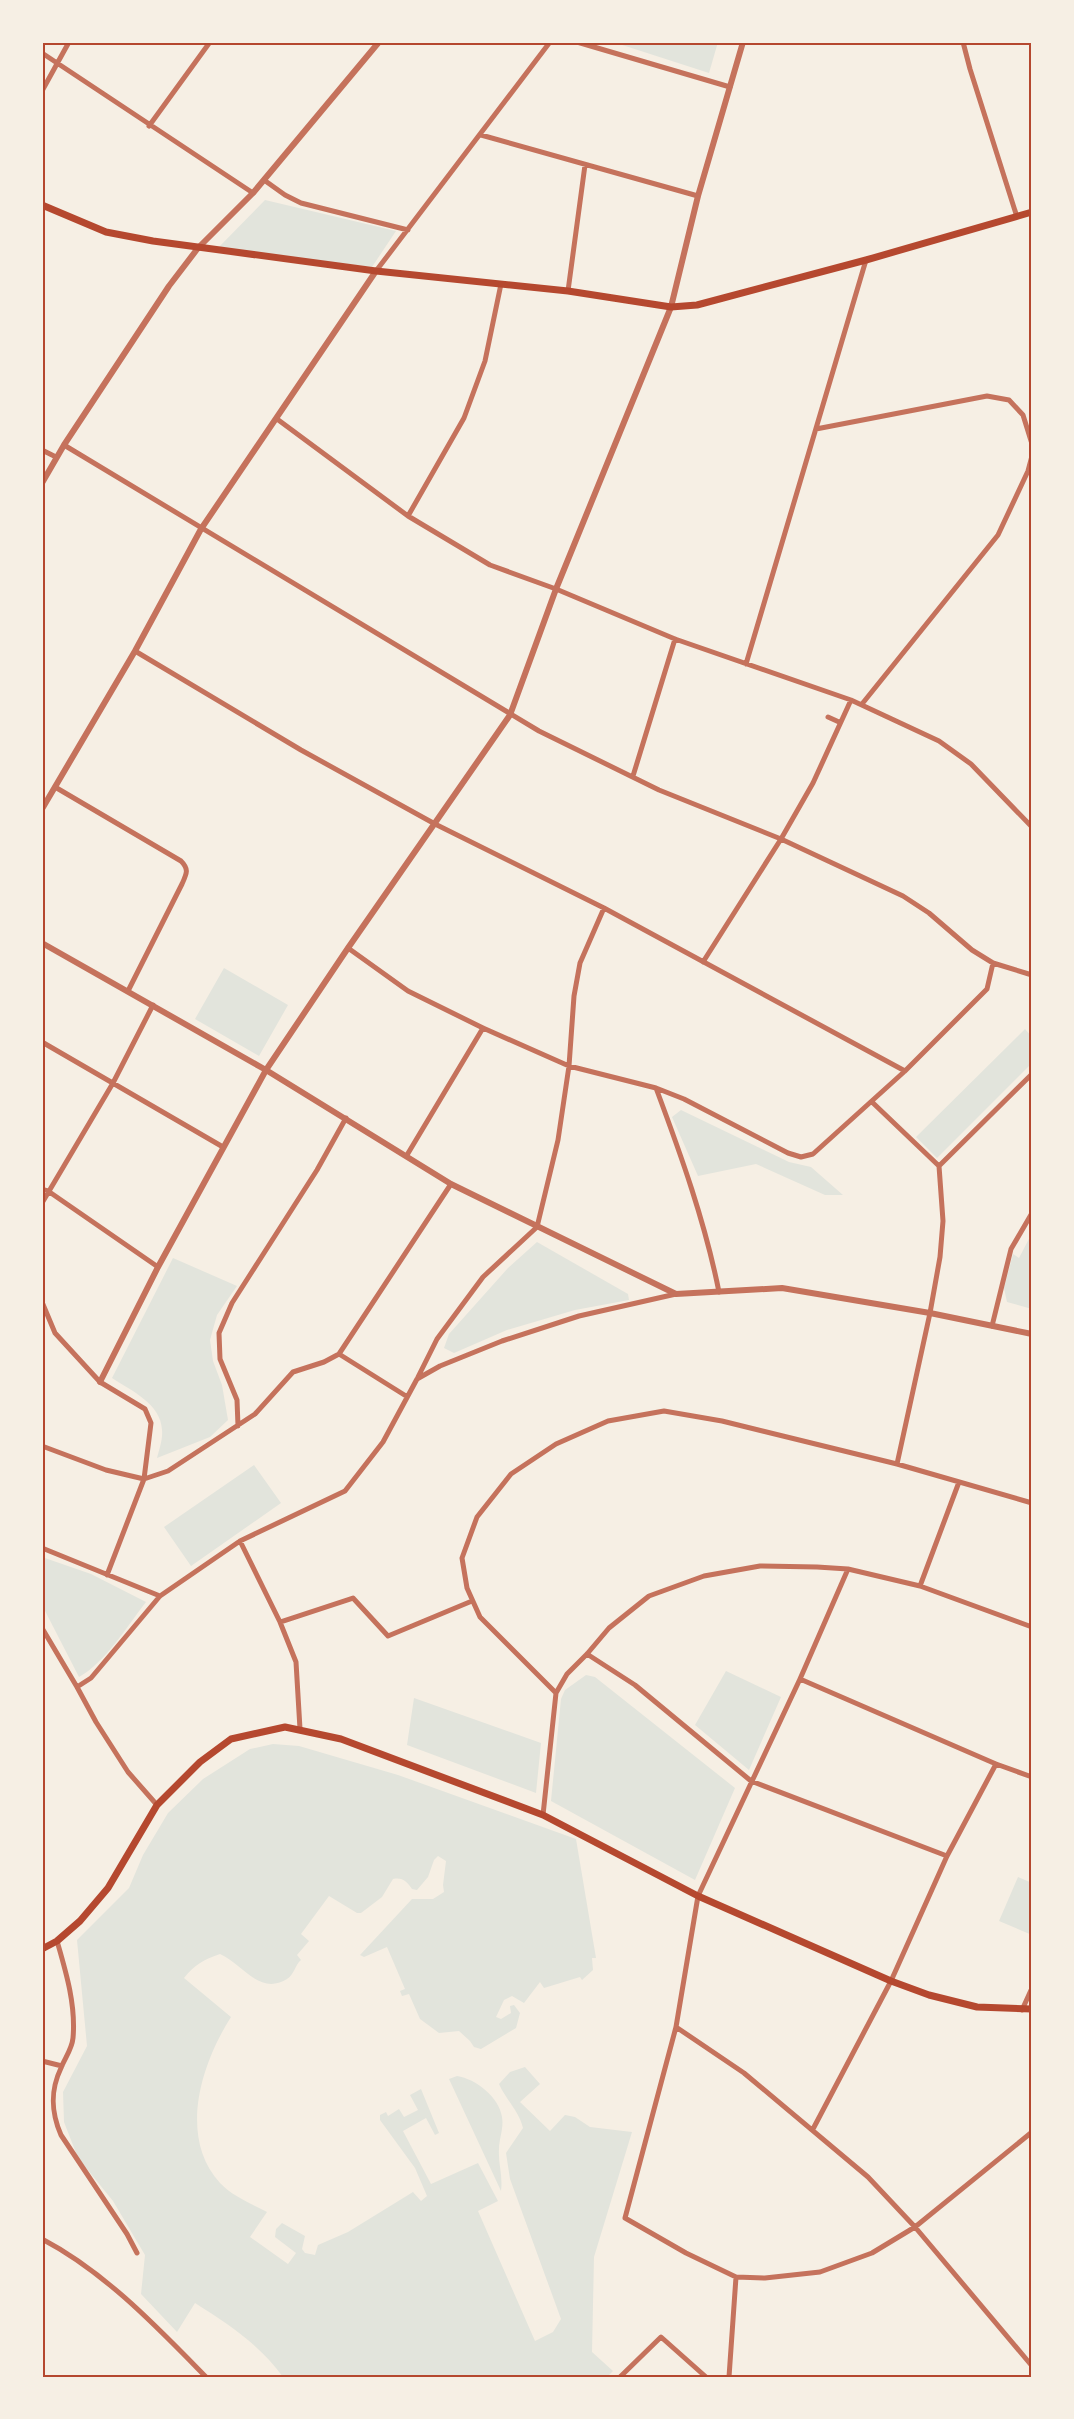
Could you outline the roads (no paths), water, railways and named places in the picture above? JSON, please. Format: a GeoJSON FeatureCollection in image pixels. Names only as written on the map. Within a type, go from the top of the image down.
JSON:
{"type":"FeatureCollection","features":[{"type":"Feature","properties":{"kind":"main road"},"geometry":{"type":"LineString","coordinates":[[42,204],[106,232],[198,248],[376,271],[568,291],[671,307],[697,305],[866,260],[1032,212]]}},
{"type":"Feature","properties":{"kind":"main road"},"geometry":{"type":"LineString","coordinates":[[42,1949],[57,1941],[80,1921],[108,1888],[157,1805],[200,1762],[231,1738],[285,1727],[341,1739],[543,1815],[586,1835],[698,1896],[891,1982],[977,2007],[1022,2010],[1032,2008]]}},
{"type":"Feature","properties":{"kind":"street"},"geometry":{"type":"LineString","coordinates":[[42,91],[69,42]]}},
{"type":"Feature","properties":{"kind":"street"},"geometry":{"type":"LineString","coordinates":[[149,126],[210,42]]}},
{"type":"Feature","properties":{"kind":"street"},"geometry":{"type":"LineString","coordinates":[[42,483],[56,457],[169,286],[198,248],[253,193],[380,42]]}},
{"type":"Feature","properties":{"kind":"street"},"geometry":{"type":"LineString","coordinates":[[42,809],[135,651],[201,529],[376,271],[550,42]]}},
{"type":"Feature","properties":{"kind":"street"},"geometry":{"type":"LineString","coordinates":[[577,42],[730,87]]}},
{"type":"Feature","properties":{"kind":"street"},"geometry":{"type":"LineString","coordinates":[[100,1382],[159,1267],[266,1070],[510,715],[556,589],[671,307],[698,196],[743,42]]}},
{"type":"Feature","properties":{"kind":"street"},"geometry":{"type":"LineString","coordinates":[[963,42],[1017,217]]}},
{"type":"Feature","properties":{"kind":"street"},"geometry":{"type":"LineString","coordinates":[[42,53],[253,193]]}},
{"type":"Feature","properties":{"kind":"street"},"geometry":{"type":"LineString","coordinates":[[481,135],[698,196]]}},
{"type":"Feature","properties":{"kind":"street"},"geometry":{"type":"LineString","coordinates":[[568,291],[585,165]]}},
{"type":"Feature","properties":{"kind":"street"},"geometry":{"type":"LineString","coordinates":[[264,180],[301,203],[408,230]]}},
{"type":"Feature","properties":{"kind":"street"},"geometry":{"type":"LineString","coordinates":[[746,664],[866,260]]}},
{"type":"Feature","properties":{"kind":"street"},"geometry":{"type":"LineString","coordinates":[[408,516],[464,417],[485,361],[501,284]]}},
{"type":"Feature","properties":{"kind":"street"},"geometry":{"type":"LineString","coordinates":[[816,429],[987,396],[1009,400],[1023,415],[1032,444]]}},
{"type":"Feature","properties":{"kind":"street"},"geometry":{"type":"LineString","coordinates":[[277,420],[408,516],[490,565],[556,589],[675,639],[851,699],[939,741],[963,758],[994,786],[1032,827]]}},
{"type":"Feature","properties":{"kind":"street"},"geometry":{"type":"LineString","coordinates":[[64,445],[201,529],[342,610],[510,715],[659,790],[781,839],[903,896],[929,913],[972,950],[993,963],[1032,975]]}},
{"type":"Feature","properties":{"kind":"street"},"geometry":{"type":"LineString","coordinates":[[42,450],[56,457]]}},
{"type":"Feature","properties":{"kind":"street"},"geometry":{"type":"LineString","coordinates":[[862,704],[998,535],[1028,471],[1032,456]]}},
{"type":"Feature","properties":{"kind":"street"},"geometry":{"type":"LineString","coordinates":[[633,776],[675,639]]}},
{"type":"Feature","properties":{"kind":"street"},"geometry":{"type":"LineString","coordinates":[[135,651],[292,744],[435,824],[604,908],[904,1071]]}},
{"type":"Feature","properties":{"kind":"street"},"geometry":{"type":"LineString","coordinates":[[704,962],[813,783],[851,699]]}},
{"type":"Feature","properties":{"kind":"street"},"geometry":{"type":"LineString","coordinates":[[828,717],[839,722]]}},
{"type":"Feature","properties":{"kind":"street"},"geometry":{"type":"LineString","coordinates":[[55,787],[186,866],[187,873],[182,884],[128,991]]}},
{"type":"Feature","properties":{"kind":"street"},"geometry":{"type":"LineString","coordinates":[[77,1687],[91,1678],[160,1596],[240,1541],[345,1491],[383,1442],[437,1340],[483,1277],[537,1227],[558,1140],[569,1066],[574,996],[580,963],[604,908]]}},
{"type":"Feature","properties":{"kind":"street"},"geometry":{"type":"LineString","coordinates":[[42,943],[266,1070],[451,1184],[676,1294]]}},
{"type":"Feature","properties":{"kind":"street"},"geometry":{"type":"LineString","coordinates":[[348,948],[408,991],[483,1028],[569,1066],[656,1088],[684,1099],[788,1153],[801,1157],[813,1154],[872,1101],[987,989],[993,963]]}},
{"type":"Feature","properties":{"kind":"street"},"geometry":{"type":"LineString","coordinates":[[42,1203],[45,1190],[113,1083],[153,1005]]}},
{"type":"Feature","properties":{"kind":"street"},"geometry":{"type":"LineString","coordinates":[[407,1155],[483,1028]]}},
{"type":"Feature","properties":{"kind":"street"},"geometry":{"type":"LineString","coordinates":[[42,1042],[223,1147]]}},
{"type":"Feature","properties":{"kind":"street"},"geometry":{"type":"LineString","coordinates":[[939,1166],[1032,1074]]}},
{"type":"Feature","properties":{"kind":"street"},"geometry":{"type":"LineString","coordinates":[[656,1088],[687,1170],[712,1255],[719,1292]]}},
{"type":"Feature","properties":{"kind":"street"},"geometry":{"type":"LineString","coordinates":[[872,1101],[939,1166],[943,1221],[930,1313],[897,1464]]}},
{"type":"Feature","properties":{"kind":"street"},"geometry":{"type":"LineString","coordinates":[[238,1426],[237,1400],[220,1359],[219,1333],[232,1303],[317,1170],[346,1118]]}},
{"type":"Feature","properties":{"kind":"street"},"geometry":{"type":"LineString","coordinates":[[42,1446],[106,1470],[144,1479],[168,1471],[255,1414],[293,1372],[324,1362],[339,1354],[451,1184]]}},
{"type":"Feature","properties":{"kind":"street"},"geometry":{"type":"LineString","coordinates":[[45,1190],[159,1267]]}},
{"type":"Feature","properties":{"kind":"street"},"geometry":{"type":"LineString","coordinates":[[992,1326],[1011,1249],[1032,1213]]}},
{"type":"Feature","properties":{"kind":"street"},"geometry":{"type":"LineString","coordinates":[[417,1379],[440,1366],[502,1341],[568,1319],[676,1294],[782,1288],[930,1313],[1032,1334]]}},
{"type":"Feature","properties":{"kind":"street"},"geometry":{"type":"LineString","coordinates":[[42,1302],[55,1333],[100,1382],[145,1409],[151,1423],[144,1479],[107,1575]]}},
{"type":"Feature","properties":{"kind":"street"},"geometry":{"type":"LineString","coordinates":[[339,1354],[406,1396]]}},
{"type":"Feature","properties":{"kind":"street"},"geometry":{"type":"LineString","coordinates":[[556,1693],[480,1617],[467,1587],[462,1558],[477,1517],[511,1474],[555,1444],[608,1421],[664,1411],[722,1421],[897,1464],[1032,1503]]}},
{"type":"Feature","properties":{"kind":"street"},"geometry":{"type":"LineString","coordinates":[[920,1586],[959,1482]]}},
{"type":"Feature","properties":{"kind":"street"},"geometry":{"type":"LineString","coordinates":[[240,1541],[280,1622],[296,1662],[300,1729]]}},
{"type":"Feature","properties":{"kind":"street"},"geometry":{"type":"LineString","coordinates":[[42,1548],[160,1596]]}},
{"type":"Feature","properties":{"kind":"street"},"geometry":{"type":"LineString","coordinates":[[543,1815],[556,1693],[567,1674],[609,1628],[649,1596],[704,1576],[760,1566],[848,1569],[920,1586],[1032,1627]]}},
{"type":"Feature","properties":{"kind":"street"},"geometry":{"type":"LineString","coordinates":[[848,1569],[800,1679],[698,1896],[676,2027],[625,2218],[686,2253],[736,2277],[765,2278],[820,2272],[872,2253],[915,2227],[1032,2132]]}},
{"type":"Feature","properties":{"kind":"street"},"geometry":{"type":"LineString","coordinates":[[280,1622],[353,1598],[388,1636],[472,1601]]}},
{"type":"Feature","properties":{"kind":"street"},"geometry":{"type":"LineString","coordinates":[[42,1628],[44,1639],[77,1687],[128,1772],[157,1805]]}},
{"type":"Feature","properties":{"kind":"street"},"geometry":{"type":"LineString","coordinates":[[587,1654],[635,1685],[751,1781],[947,1856]]}},
{"type":"Feature","properties":{"kind":"street"},"geometry":{"type":"LineString","coordinates":[[800,1679],[1032,1778]]}},
{"type":"Feature","properties":{"kind":"street"},"geometry":{"type":"LineString","coordinates":[[813,2129],[891,1982],[947,1856],[996,1764]]}},
{"type":"Feature","properties":{"kind":"street"},"geometry":{"type":"LineString","coordinates":[[57,1941],[69,1981],[73,2025],[71,2047],[55,2085],[53,2107],[61,2136],[127,2234],[137,2253]]}},
{"type":"Feature","properties":{"kind":"street"},"geometry":{"type":"LineString","coordinates":[[1022,2010],[1032,1988]]}},
{"type":"Feature","properties":{"kind":"street"},"geometry":{"type":"LineString","coordinates":[[676,2027],[744,2073],[868,2177],[915,2227],[1032,2366]]}},
{"type":"Feature","properties":{"kind":"street"},"geometry":{"type":"LineString","coordinates":[[42,2061],[62,2066]]}},
{"type":"Feature","properties":{"kind":"street"},"geometry":{"type":"LineString","coordinates":[[42,2239],[64,2251],[132,2304],[206,2377]]}},
{"type":"Feature","properties":{"kind":"street"},"geometry":{"type":"LineString","coordinates":[[729,2377],[736,2277]]}},
{"type":"Feature","properties":{"kind":"street"},"geometry":{"type":"LineString","coordinates":[[623,2376],[661,2337],[706,2377]]}}]}
